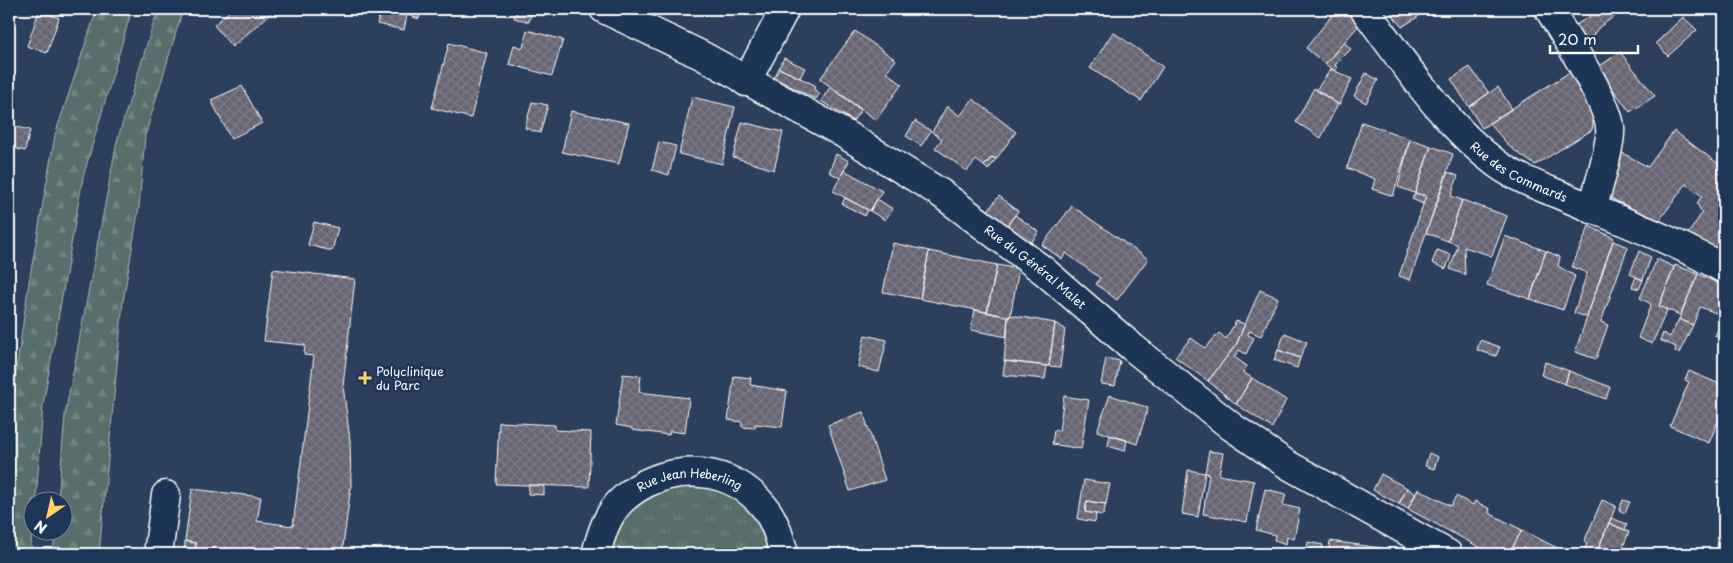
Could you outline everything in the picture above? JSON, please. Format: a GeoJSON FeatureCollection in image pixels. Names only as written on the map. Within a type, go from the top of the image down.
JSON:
{"type":"FeatureCollection","features":[{"type":"Feature","properties":{"kind":"street","name":"Rue du Général Malet"},"geometry":{"type":"LineString","coordinates":[[604,9],[700,55],[840,132],[939,192],[1044,272],[1132,348],[1232,427],[1288,465],[1432,551]]}},
{"type":"Feature","properties":{"kind":"street"},"geometry":{"type":"LineString","coordinates":[[746,82],[785,9]]}},
{"type":"Feature","properties":{"kind":"street","name":"Rue des Commards"},"geometry":{"type":"LineString","coordinates":[[1364,9],[1433,99],[1472,142],[1498,164],[1534,184],[1646,230],[1724,269]]}},
{"type":"Feature","properties":{"kind":"street"},"geometry":{"type":"LineString","coordinates":[[1548,9],[1601,100],[1610,128],[1597,196],[1591,209]]}},
{"type":"Feature","properties":{"kind":"street","name":"Rue Jean Heberling"},"geometry":{"type":"LineString","coordinates":[[596,554],[604,526],[621,500],[646,482],[676,472],[707,473],[736,483],[760,502],[777,528],[784,554]]}},
{"type":"Feature","properties":{"kind":"street"},"geometry":{"type":"LineString","coordinates":[[158,554],[166,495]]}},
{"type":"Feature","properties":{"kind":"green space"},"geometry":{"type":"Polygon","coordinates":[[[97,9],[132,9],[83,177],[43,405],[37,490],[22,490],[22,540],[31,540],[31,554],[9,554],[9,419],[29,282],[55,135],[97,9]]]}},
{"type":"Feature","properties":{"kind":"green space"},"geometry":{"type":"Polygon","coordinates":[[[158,9],[183,9],[145,136],[139,207],[123,302],[99,554],[53,554],[54,540],[72,540],[72,490],[59,490],[65,415],[117,141],[158,9]]]}},
{"type":"Feature","properties":{"kind":"green space"},"geometry":{"type":"Polygon","coordinates":[[[646,482],[736,483],[784,554],[596,554],[646,482]]]}},
{"type":"Feature","properties":{"kind":"building"},"geometry":{"type":"Polygon","coordinates":[[[232,9],[276,9],[232,47],[214,25],[232,9]]]}},
{"type":"Feature","properties":{"kind":"building"},"geometry":{"type":"Polygon","coordinates":[[[381,9],[421,9],[419,19],[407,15],[404,30],[377,24],[381,9]]]}},
{"type":"Feature","properties":{"kind":"building"},"geometry":{"type":"Polygon","coordinates":[[[517,9],[532,9],[529,22],[514,18],[517,9]]]}},
{"type":"Feature","properties":{"kind":"building"},"geometry":{"type":"Polygon","coordinates":[[[1337,9],[1342,9],[1360,24],[1325,64],[1306,48],[1337,9]]]}},
{"type":"Feature","properties":{"kind":"building"},"geometry":{"type":"Polygon","coordinates":[[[1388,9],[1414,9],[1419,16],[1402,27],[1388,9]]]}},
{"type":"Feature","properties":{"kind":"building"},"geometry":{"type":"Polygon","coordinates":[[[1602,9],[1624,10],[1599,27],[1585,46],[1574,26],[1602,9]]]}},
{"type":"Feature","properties":{"kind":"building"},"geometry":{"type":"Polygon","coordinates":[[[39,11],[59,18],[47,53],[27,46],[39,11]]]}},
{"type":"Feature","properties":{"kind":"building"},"geometry":{"type":"Polygon","coordinates":[[[1683,17],[1697,30],[1668,56],[1656,43],[1683,17]]]}},
{"type":"Feature","properties":{"kind":"building"},"geometry":{"type":"Polygon","coordinates":[[[527,30],[563,40],[552,76],[509,64],[514,45],[523,48],[527,30]]]}},
{"type":"Feature","properties":{"kind":"building"},"geometry":{"type":"Polygon","coordinates":[[[855,31],[896,60],[886,72],[902,84],[876,120],[820,79],[855,31]]]}},
{"type":"Feature","properties":{"kind":"building"},"geometry":{"type":"Polygon","coordinates":[[[1113,32],[1163,67],[1141,101],[1090,68],[1113,32]]]}},
{"type":"Feature","properties":{"kind":"building"},"geometry":{"type":"Polygon","coordinates":[[[1344,42],[1351,49],[1335,65],[1337,67],[1335,71],[1325,64],[1344,42]]]}},
{"type":"Feature","properties":{"kind":"building"},"geometry":{"type":"Polygon","coordinates":[[[449,43],[487,53],[471,118],[432,108],[449,43]]]}},
{"type":"Feature","properties":{"kind":"building"},"geometry":{"type":"Polygon","coordinates":[[[1620,52],[1655,96],[1630,112],[1597,68],[1620,52]]]}},
{"type":"Feature","properties":{"kind":"building"},"geometry":{"type":"Polygon","coordinates":[[[784,58],[805,68],[800,78],[779,68],[784,58]]]}},
{"type":"Feature","properties":{"kind":"building"},"geometry":{"type":"Polygon","coordinates":[[[1470,67],[1489,93],[1469,107],[1451,79],[1470,67]]]}},
{"type":"Feature","properties":{"kind":"building"},"geometry":{"type":"Polygon","coordinates":[[[779,68],[815,85],[814,90],[820,93],[816,99],[774,78],[779,68]]]}},
{"type":"Feature","properties":{"kind":"building"},"geometry":{"type":"Polygon","coordinates":[[[1331,69],[1352,79],[1339,105],[1316,90],[1331,69]]]}},
{"type":"Feature","properties":{"kind":"building"},"geometry":{"type":"Polygon","coordinates":[[[1570,72],[1594,116],[1592,130],[1535,165],[1511,148],[1489,123],[1570,72]]]}},
{"type":"Feature","properties":{"kind":"building"},"geometry":{"type":"Polygon","coordinates":[[[1366,73],[1378,80],[1366,103],[1354,96],[1366,73]]]}},
{"type":"Feature","properties":{"kind":"building"},"geometry":{"type":"Polygon","coordinates":[[[242,86],[262,123],[231,139],[211,100],[242,86]]]}},
{"type":"Feature","properties":{"kind":"building"},"geometry":{"type":"Polygon","coordinates":[[[830,87],[861,110],[853,121],[821,101],[830,87]]]}},
{"type":"Feature","properties":{"kind":"building"},"geometry":{"type":"Polygon","coordinates":[[[1498,87],[1512,109],[1482,128],[1469,107],[1498,87]]]}},
{"type":"Feature","properties":{"kind":"building"},"geometry":{"type":"Polygon","coordinates":[[[1314,88],[1338,104],[1321,138],[1296,122],[1314,88]]]}},
{"type":"Feature","properties":{"kind":"building"},"geometry":{"type":"Polygon","coordinates":[[[692,97],[735,107],[722,164],[679,154],[692,97]]]}},
{"type":"Feature","properties":{"kind":"building"},"geometry":{"type":"Polygon","coordinates":[[[973,99],[1016,132],[996,159],[992,157],[984,166],[976,160],[967,171],[935,148],[942,139],[932,132],[947,106],[960,116],[973,99]]]}},
{"type":"Feature","properties":{"kind":"building"},"geometry":{"type":"Polygon","coordinates":[[[532,102],[548,105],[540,133],[525,128],[532,102]]]}},
{"type":"Feature","properties":{"kind":"building"},"geometry":{"type":"Polygon","coordinates":[[[571,111],[629,123],[619,164],[562,152],[571,111]]]}},
{"type":"Feature","properties":{"kind":"building"},"geometry":{"type":"Polygon","coordinates":[[[9,120],[15,122],[13,126],[30,130],[25,151],[9,147],[9,120]]]}},
{"type":"Feature","properties":{"kind":"building"},"geometry":{"type":"Polygon","coordinates":[[[915,121],[931,131],[921,146],[906,136],[915,121]]]}},
{"type":"Feature","properties":{"kind":"building"},"geometry":{"type":"Polygon","coordinates":[[[742,122],[783,132],[774,170],[733,157],[742,122]]]}},
{"type":"Feature","properties":{"kind":"building"},"geometry":{"type":"Polygon","coordinates":[[[1362,122],[1410,139],[1393,196],[1372,189],[1375,179],[1347,168],[1362,122]]]}},
{"type":"Feature","properties":{"kind":"building"},"geometry":{"type":"Polygon","coordinates":[[[1674,131],[1724,168],[1724,257],[1686,237],[1702,213],[1697,203],[1702,196],[1686,184],[1658,222],[1607,196],[1619,151],[1648,167],[1674,131]]]}},
{"type":"Feature","properties":{"kind":"building"},"geometry":{"type":"Polygon","coordinates":[[[1410,139],[1431,146],[1415,193],[1398,187],[1410,139]]]}},
{"type":"Feature","properties":{"kind":"building"},"geometry":{"type":"Polygon","coordinates":[[[659,142],[676,146],[669,175],[652,170],[659,142]]]}},
{"type":"Feature","properties":{"kind":"building"},"geometry":{"type":"Polygon","coordinates":[[[1431,146],[1453,154],[1410,280],[1399,276],[1426,196],[1415,193],[1431,146]]]}},
{"type":"Feature","properties":{"kind":"building"},"geometry":{"type":"Polygon","coordinates":[[[836,154],[849,161],[840,178],[829,172],[836,154]]]}},
{"type":"Feature","properties":{"kind":"building"},"geometry":{"type":"Polygon","coordinates":[[[992,157],[996,159],[988,170],[984,166],[992,157]]]}},
{"type":"Feature","properties":{"kind":"building"},"geometry":{"type":"Polygon","coordinates":[[[844,170],[882,191],[870,211],[833,191],[844,170]]]}},
{"type":"Feature","properties":{"kind":"building"},"geometry":{"type":"Polygon","coordinates":[[[1448,172],[1458,176],[1451,196],[1462,200],[1448,241],[1426,233],[1448,172]]]}},
{"type":"Feature","properties":{"kind":"building"},"geometry":{"type":"Polygon","coordinates":[[[1415,193],[1426,196],[1423,204],[1412,199],[1415,193]]]}},
{"type":"Feature","properties":{"kind":"building"},"geometry":{"type":"Polygon","coordinates":[[[999,196],[1018,211],[1006,227],[986,213],[999,196]]]}},
{"type":"Feature","properties":{"kind":"building"},"geometry":{"type":"Polygon","coordinates":[[[845,198],[868,210],[865,216],[842,204],[845,198]]]}},
{"type":"Feature","properties":{"kind":"building"},"geometry":{"type":"Polygon","coordinates":[[[877,199],[893,209],[885,220],[870,211],[877,199]]]}},
{"type":"Feature","properties":{"kind":"building"},"geometry":{"type":"Polygon","coordinates":[[[1462,200],[1507,216],[1492,256],[1464,247],[1465,275],[1450,269],[1458,245],[1448,241],[1462,200]]]}},
{"type":"Feature","properties":{"kind":"building"},"geometry":{"type":"Polygon","coordinates":[[[1072,206],[1148,259],[1117,300],[1096,284],[1100,278],[1066,253],[1062,259],[1042,245],[1072,206]]]}},
{"type":"Feature","properties":{"kind":"building"},"geometry":{"type":"Polygon","coordinates":[[[1015,215],[1039,232],[1030,244],[1006,227],[1015,215]]]}},
{"type":"Feature","properties":{"kind":"building"},"geometry":{"type":"Polygon","coordinates":[[[314,222],[338,228],[332,251],[308,245],[314,222]]]}},
{"type":"Feature","properties":{"kind":"building"},"geometry":{"type":"Polygon","coordinates":[[[1589,226],[1614,238],[1587,317],[1574,313],[1587,273],[1572,267],[1589,226]]]}},
{"type":"Feature","properties":{"kind":"building"},"geometry":{"type":"Polygon","coordinates":[[[1505,236],[1546,251],[1530,299],[1487,285],[1505,236]]]}},
{"type":"Feature","properties":{"kind":"building"},"geometry":{"type":"Polygon","coordinates":[[[1613,241],[1628,247],[1601,322],[1608,325],[1596,359],[1575,352],[1613,241]]]}},
{"type":"Feature","properties":{"kind":"building"},"geometry":{"type":"Polygon","coordinates":[[[893,243],[929,251],[920,299],[883,292],[893,243]]]}},
{"type":"Feature","properties":{"kind":"building"},"geometry":{"type":"Polygon","coordinates":[[[1437,250],[1451,255],[1446,269],[1432,263],[1437,250]]]}},
{"type":"Feature","properties":{"kind":"building"},"geometry":{"type":"Polygon","coordinates":[[[929,251],[997,265],[987,312],[920,299],[929,251]]]}},
{"type":"Feature","properties":{"kind":"building"},"geometry":{"type":"Polygon","coordinates":[[[1546,251],[1560,257],[1558,266],[1575,276],[1563,310],[1530,299],[1546,251]]]}},
{"type":"Feature","properties":{"kind":"building"},"geometry":{"type":"Polygon","coordinates":[[[1639,251],[1651,257],[1643,280],[1630,274],[1639,251]]]}},
{"type":"Feature","properties":{"kind":"building"},"geometry":{"type":"Polygon","coordinates":[[[1657,259],[1674,267],[1659,306],[1667,310],[1652,344],[1638,338],[1651,304],[1640,298],[1657,259]]]}},
{"type":"Feature","properties":{"kind":"building"},"geometry":{"type":"Polygon","coordinates":[[[997,265],[1019,269],[1010,317],[987,312],[997,265]]]}},
{"type":"Feature","properties":{"kind":"building"},"geometry":{"type":"Polygon","coordinates":[[[1675,265],[1698,274],[1680,315],[1659,306],[1675,265]]]}},
{"type":"Feature","properties":{"kind":"building"},"geometry":{"type":"Polygon","coordinates":[[[273,269],[355,279],[343,386],[350,440],[351,486],[342,554],[195,554],[196,543],[185,541],[192,489],[261,497],[257,521],[293,526],[314,356],[304,355],[305,345],[264,341],[273,269]]]}},
{"type":"Feature","properties":{"kind":"building"},"geometry":{"type":"Polygon","coordinates":[[[1698,274],[1724,286],[1724,296],[1716,313],[1700,307],[1693,325],[1679,319],[1698,274]]]}},
{"type":"Feature","properties":{"kind":"building"},"geometry":{"type":"Polygon","coordinates":[[[1636,277],[1643,280],[1639,289],[1632,287],[1636,277]]]}},
{"type":"Feature","properties":{"kind":"building"},"geometry":{"type":"Polygon","coordinates":[[[1260,290],[1278,298],[1261,336],[1249,331],[1248,335],[1254,338],[1246,354],[1239,350],[1234,357],[1247,366],[1243,372],[1252,378],[1236,404],[1208,381],[1236,345],[1260,290]]]}},
{"type":"Feature","properties":{"kind":"building"},"geometry":{"type":"Polygon","coordinates":[[[975,310],[1008,317],[1007,337],[971,330],[975,310]]]}},
{"type":"Feature","properties":{"kind":"building"},"geometry":{"type":"Polygon","coordinates":[[[1011,315],[1055,323],[1049,366],[1004,361],[1008,317],[1011,315]]]}},
{"type":"Feature","properties":{"kind":"building"},"geometry":{"type":"Polygon","coordinates":[[[1724,315],[1724,340],[1715,336],[1724,315]]]}},
{"type":"Feature","properties":{"kind":"building"},"geometry":{"type":"Polygon","coordinates":[[[1679,319],[1693,325],[1679,353],[1675,351],[1676,347],[1660,340],[1663,333],[1670,337],[1679,319]]]}},
{"type":"Feature","properties":{"kind":"building"},"geometry":{"type":"Polygon","coordinates":[[[1236,321],[1245,324],[1236,345],[1208,381],[1175,357],[1191,338],[1205,348],[1219,333],[1226,339],[1236,321]]]}},
{"type":"Feature","properties":{"kind":"building"},"geometry":{"type":"Polygon","coordinates":[[[1055,323],[1065,329],[1060,367],[1049,366],[1055,323]]]}},
{"type":"Feature","properties":{"kind":"building"},"geometry":{"type":"Polygon","coordinates":[[[1285,333],[1307,342],[1300,358],[1278,350],[1285,333]]]}},
{"type":"Feature","properties":{"kind":"building"},"geometry":{"type":"Polygon","coordinates":[[[865,335],[887,340],[879,372],[858,367],[865,335]]]}},
{"type":"Feature","properties":{"kind":"building"},"geometry":{"type":"Polygon","coordinates":[[[1480,340],[1500,347],[1496,356],[1477,350],[1480,340]]]}},
{"type":"Feature","properties":{"kind":"building"},"geometry":{"type":"Polygon","coordinates":[[[1278,350],[1300,358],[1297,368],[1274,360],[1278,350]]]}},
{"type":"Feature","properties":{"kind":"building"},"geometry":{"type":"Polygon","coordinates":[[[1106,358],[1120,361],[1115,386],[1101,384],[1106,358]]]}},
{"type":"Feature","properties":{"kind":"building"},"geometry":{"type":"Polygon","coordinates":[[[1005,361],[1047,366],[1045,379],[1003,375],[1005,361]]]}},
{"type":"Feature","properties":{"kind":"building"},"geometry":{"type":"Polygon","coordinates":[[[1545,362],[1569,371],[1565,384],[1541,375],[1545,362]]]}},
{"type":"Feature","properties":{"kind":"building"},"geometry":{"type":"Polygon","coordinates":[[[1569,371],[1610,387],[1606,399],[1565,384],[1569,371]]]}},
{"type":"Feature","properties":{"kind":"building"},"geometry":{"type":"Polygon","coordinates":[[[1689,371],[1724,386],[1724,407],[1709,443],[1670,426],[1689,382],[1685,380],[1689,371]]]}},
{"type":"Feature","properties":{"kind":"building"},"geometry":{"type":"Polygon","coordinates":[[[623,374],[641,376],[639,392],[689,398],[685,433],[670,431],[669,435],[632,430],[632,428],[616,425],[623,374]]]}},
{"type":"Feature","properties":{"kind":"building"},"geometry":{"type":"Polygon","coordinates":[[[734,376],[751,378],[750,385],[787,391],[782,427],[755,424],[755,428],[742,427],[742,422],[728,420],[734,376]]]}},
{"type":"Feature","properties":{"kind":"building"},"geometry":{"type":"Polygon","coordinates":[[[1252,378],[1286,400],[1272,428],[1236,404],[1252,378]]]}},
{"type":"Feature","properties":{"kind":"building"},"geometry":{"type":"Polygon","coordinates":[[[1110,395],[1148,408],[1137,444],[1097,431],[1110,395]]]}},
{"type":"Feature","properties":{"kind":"building"},"geometry":{"type":"Polygon","coordinates":[[[1064,396],[1089,400],[1081,449],[1052,444],[1054,430],[1059,431],[1064,396]]]}},
{"type":"Feature","properties":{"kind":"building"},"geometry":{"type":"Polygon","coordinates":[[[863,412],[885,480],[850,491],[828,425],[863,412]]]}},
{"type":"Feature","properties":{"kind":"building"},"geometry":{"type":"Polygon","coordinates":[[[499,422],[555,425],[555,430],[591,432],[589,487],[496,484],[499,422]]]}},
{"type":"Feature","properties":{"kind":"building"},"geometry":{"type":"Polygon","coordinates":[[[1110,435],[1127,440],[1125,451],[1108,446],[1110,435]]]}},
{"type":"Feature","properties":{"kind":"building"},"geometry":{"type":"Polygon","coordinates":[[[1209,451],[1223,453],[1219,475],[1254,481],[1247,522],[1203,514],[1209,474],[1205,473],[1209,451]]]}},
{"type":"Feature","properties":{"kind":"building"},"geometry":{"type":"Polygon","coordinates":[[[1429,453],[1438,457],[1434,469],[1425,466],[1429,453]]]}},
{"type":"Feature","properties":{"kind":"building"},"geometry":{"type":"Polygon","coordinates":[[[1188,470],[1205,473],[1198,517],[1182,514],[1188,470]]]}},
{"type":"Feature","properties":{"kind":"building"},"geometry":{"type":"Polygon","coordinates":[[[1381,474],[1407,488],[1399,504],[1373,490],[1381,474]]]}},
{"type":"Feature","properties":{"kind":"building"},"geometry":{"type":"Polygon","coordinates":[[[1084,480],[1110,484],[1106,504],[1087,501],[1085,512],[1096,514],[1095,522],[1078,519],[1084,480]]]}},
{"type":"Feature","properties":{"kind":"building"},"geometry":{"type":"Polygon","coordinates":[[[529,485],[544,486],[544,495],[528,494],[529,485]]]}},
{"type":"Feature","properties":{"kind":"building"},"geometry":{"type":"Polygon","coordinates":[[[1407,488],[1416,494],[1408,509],[1399,504],[1407,488]]]}},
{"type":"Feature","properties":{"kind":"building"},"geometry":{"type":"Polygon","coordinates":[[[1265,489],[1286,494],[1283,505],[1300,509],[1294,539],[1287,537],[1286,544],[1274,540],[1275,535],[1256,530],[1265,489]]]}},
{"type":"Feature","properties":{"kind":"building"},"geometry":{"type":"Polygon","coordinates":[[[1418,489],[1451,506],[1456,496],[1473,505],[1475,501],[1490,509],[1489,513],[1522,530],[1509,554],[1492,554],[1408,509],[1418,489]]]}},
{"type":"Feature","properties":{"kind":"building"},"geometry":{"type":"Polygon","coordinates":[[[1602,500],[1616,506],[1596,554],[1582,554],[1587,544],[1584,542],[1602,500]]]}},
{"type":"Feature","properties":{"kind":"building"},"geometry":{"type":"Polygon","coordinates":[[[1623,500],[1630,502],[1625,513],[1619,510],[1623,500]]]}},
{"type":"Feature","properties":{"kind":"building"},"geometry":{"type":"Polygon","coordinates":[[[1087,501],[1106,504],[1103,515],[1085,512],[1087,501]]]}},
{"type":"Feature","properties":{"kind":"building"},"geometry":{"type":"Polygon","coordinates":[[[1611,518],[1627,524],[1625,530],[1609,523],[1611,518]]]}},
{"type":"Feature","properties":{"kind":"building"},"geometry":{"type":"Polygon","coordinates":[[[1609,523],[1629,532],[1620,554],[1596,554],[1609,523]]]}},
{"type":"Feature","properties":{"kind":"building"},"geometry":{"type":"Polygon","coordinates":[[[1522,530],[1563,551],[1562,554],[1509,554],[1522,530]]]}},
{"type":"Feature","properties":{"kind":"building"},"geometry":{"type":"Polygon","coordinates":[[[185,541],[196,543],[195,554],[184,554],[185,541]]]}},
{"type":"Feature","properties":{"kind":"building"},"geometry":{"type":"Polygon","coordinates":[[[1330,541],[1381,548],[1380,554],[1328,554],[1330,541]]]}},
{"type":"Feature","properties":{"kind":"building"},"geometry":{"type":"Polygon","coordinates":[[[1308,542],[1323,545],[1322,554],[1306,554],[1308,542]]]}},
{"type":"Feature","properties":{"kind":"place","name":"Polyclinique du Parc"},"geometry":{"type":"Point","coordinates":[365,378]}}]}
